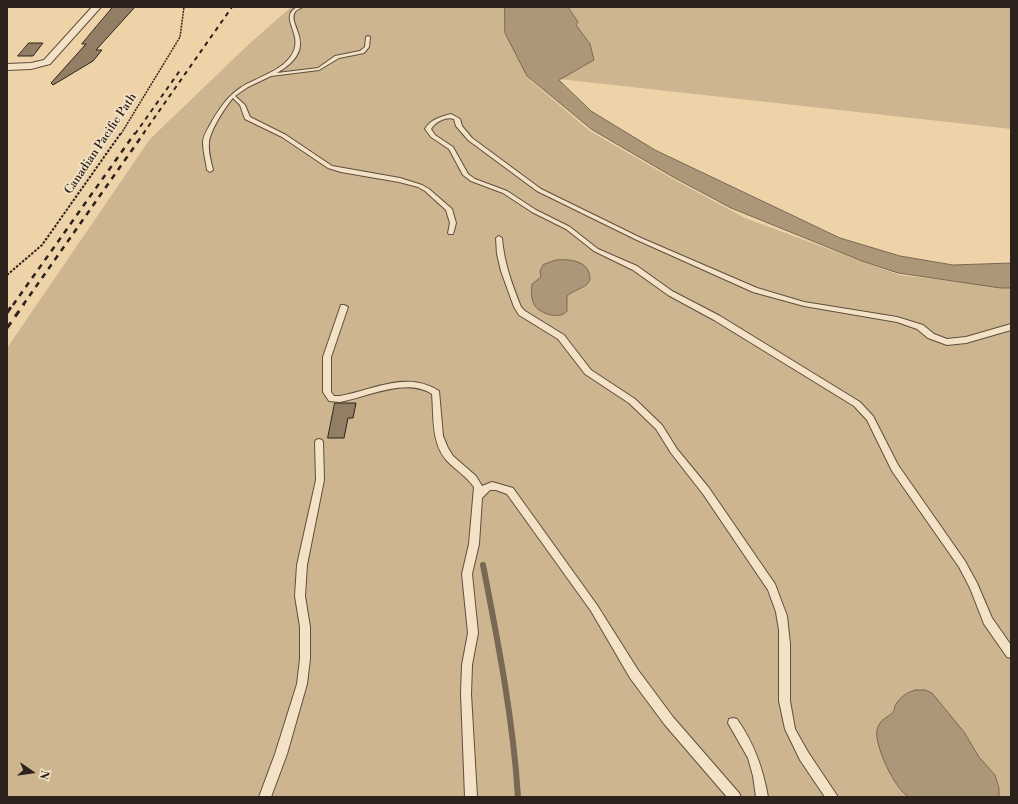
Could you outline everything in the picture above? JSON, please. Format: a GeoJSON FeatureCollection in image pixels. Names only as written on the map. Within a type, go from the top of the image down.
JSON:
{"type":"FeatureCollection","features":[{"type":"Feature","properties":{"kind":"street"},"geometry":{"type":"LineString","coordinates":[[7,67],[31,66],[47,62],[98,7]]}},
{"type":"Feature","properties":{"kind":"lane"},"geometry":{"type":"LineString","coordinates":[[210,170],[206,146],[207,138],[223,105],[232,96],[246,86],[281,68],[292,58],[299,46],[299,41],[291,17],[293,12],[300,7]]}},
{"type":"Feature","properties":{"kind":"lane"},"geometry":{"type":"LineString","coordinates":[[263,78],[279,74],[323,68],[337,57],[359,53],[365,50],[368,37]]}},
{"type":"Feature","properties":{"kind":"lane"},"geometry":{"type":"LineString","coordinates":[[232,96],[242,103],[246,109],[247,118],[294,142],[330,167],[413,184],[427,190],[449,209],[453,224],[451,233]]}},
{"type":"Feature","properties":{"kind":"lane"},"geometry":{"type":"LineString","coordinates":[[1011,327],[966,340],[947,342],[932,336],[920,327],[898,320],[804,304],[755,290],[639,239],[539,190],[470,139],[459,126],[456,118],[451,116],[440,119],[431,124],[428,129],[433,136],[451,148],[466,175],[473,180],[505,192],[534,211],[564,226],[596,250],[635,268],[670,293],[717,318],[857,404],[870,418],[895,468],[962,564],[974,586],[988,620],[1011,653]]}},
{"type":"Feature","properties":{"kind":"lane"},"geometry":{"type":"LineString","coordinates":[[500,238],[500,254],[504,272],[518,307],[522,313],[560,337],[588,372],[632,401],[651,418],[706,491],[772,587],[779,602],[782,617],[784,688],[786,714],[790,729],[803,756],[832,797]]}},
{"type":"Feature","properties":{"kind":"lane"},"geometry":{"type":"LineString","coordinates":[[344,307],[327,357],[327,392],[329,397],[334,399],[346,398],[360,393],[414,384],[432,388],[436,393],[437,398],[438,425],[444,449],[450,458],[473,479],[478,488],[474,544],[467,574],[472,627],[467,665],[466,694],[471,797]]}},
{"type":"Feature","properties":{"kind":"lane"},"geometry":{"type":"LineString","coordinates":[[266,797],[281,754],[302,684],[305,659],[305,627],[300,596],[302,565],[320,480],[319,442]]}},
{"type":"Feature","properties":{"kind":"lane"},"geometry":{"type":"LineString","coordinates":[[478,496],[483,488],[489,486],[498,486],[510,491],[590,602],[634,674],[669,722],[735,797]]}},
{"type":"Feature","properties":{"kind":"lane"},"geometry":{"type":"LineString","coordinates":[[733,723],[744,737],[752,752],[762,797]]}},
{"type":"Feature","properties":{"kind":"path","name":"Canadian Pacific Path"},"geometry":{"type":"LineString","coordinates":[[7,275],[42,245],[120,135],[180,37],[184,7]]}},
{"type":"Feature","properties":{"kind":"shaded area"},"geometry":{"type":"Polygon","coordinates":[[[291,7],[505,7],[505,33],[531,81],[590,131],[673,179],[745,218],[899,275],[1011,288],[1011,797],[7,797],[7,348],[150,139],[248,45],[291,7]]]}},
{"type":"Feature","properties":{"kind":"shaded area"},"geometry":{"type":"Polygon","coordinates":[[[505,7],[568,7],[578,22],[576,25],[590,44],[594,60],[559,80],[591,111],[655,150],[840,238],[900,256],[953,265],[1011,263],[1011,288],[1001,288],[898,273],[862,261],[731,208],[673,177],[591,129],[527,76],[505,33],[505,7]]]}},
{"type":"Feature","properties":{"kind":"shaded area"},"geometry":{"type":"Polygon","coordinates":[[[568,7],[1011,7],[1011,129],[559,79],[594,60],[590,44],[576,25],[578,22],[568,7]]]}},
{"type":"Feature","properties":{"kind":"shaded area"},"geometry":{"type":"Polygon","coordinates":[[[556,260],[571,260],[584,265],[590,278],[587,285],[567,296],[567,311],[564,314],[551,315],[535,306],[531,290],[532,284],[541,277],[540,271],[543,265],[556,260]]]}},
{"type":"Feature","properties":{"kind":"shaded area"},"geometry":{"type":"Polygon","coordinates":[[[916,690],[925,690],[932,693],[964,732],[979,757],[995,775],[999,788],[999,797],[909,797],[903,793],[892,777],[882,756],[877,737],[877,730],[880,723],[893,712],[895,706],[901,698],[916,690]]]}},
{"type":"Feature","properties":{"kind":"building"},"geometry":{"type":"Polygon","coordinates":[[[113,7],[135,7],[96,50],[102,50],[93,61],[53,85],[51,83],[86,44],[82,44],[113,7]]]}},
{"type":"Feature","properties":{"kind":"building"},"geometry":{"type":"Polygon","coordinates":[[[29,43],[43,43],[33,56],[18,56],[29,43]]]}},
{"type":"Feature","properties":{"kind":"building"},"geometry":{"type":"Polygon","coordinates":[[[335,403],[356,403],[353,418],[348,418],[344,438],[328,438],[335,403]]]}},
{"type":"Feature","properties":{"kind":"waterway"},"geometry":{"type":"LineString","coordinates":[[483,565],[509,709],[518,797]]}},
{"type":"Feature","properties":{"kind":"railway"},"geometry":{"type":"LineString","coordinates":[[143,134],[232,7]]}},
{"type":"Feature","properties":{"kind":"railway"},"geometry":{"type":"LineString","coordinates":[[135,134],[181,69]]}},
{"type":"Feature","properties":{"kind":"railway"},"geometry":{"type":"LineString","coordinates":[[13,305],[135,133]]}},
{"type":"Feature","properties":{"kind":"railway"},"geometry":{"type":"LineString","coordinates":[[23,305],[144,133]]}},
{"type":"Feature","properties":{"kind":"railway"},"geometry":{"type":"LineString","coordinates":[[7,313],[13,304]]}},
{"type":"Feature","properties":{"kind":"railway"},"geometry":{"type":"LineString","coordinates":[[7,328],[24,304]]}}]}
